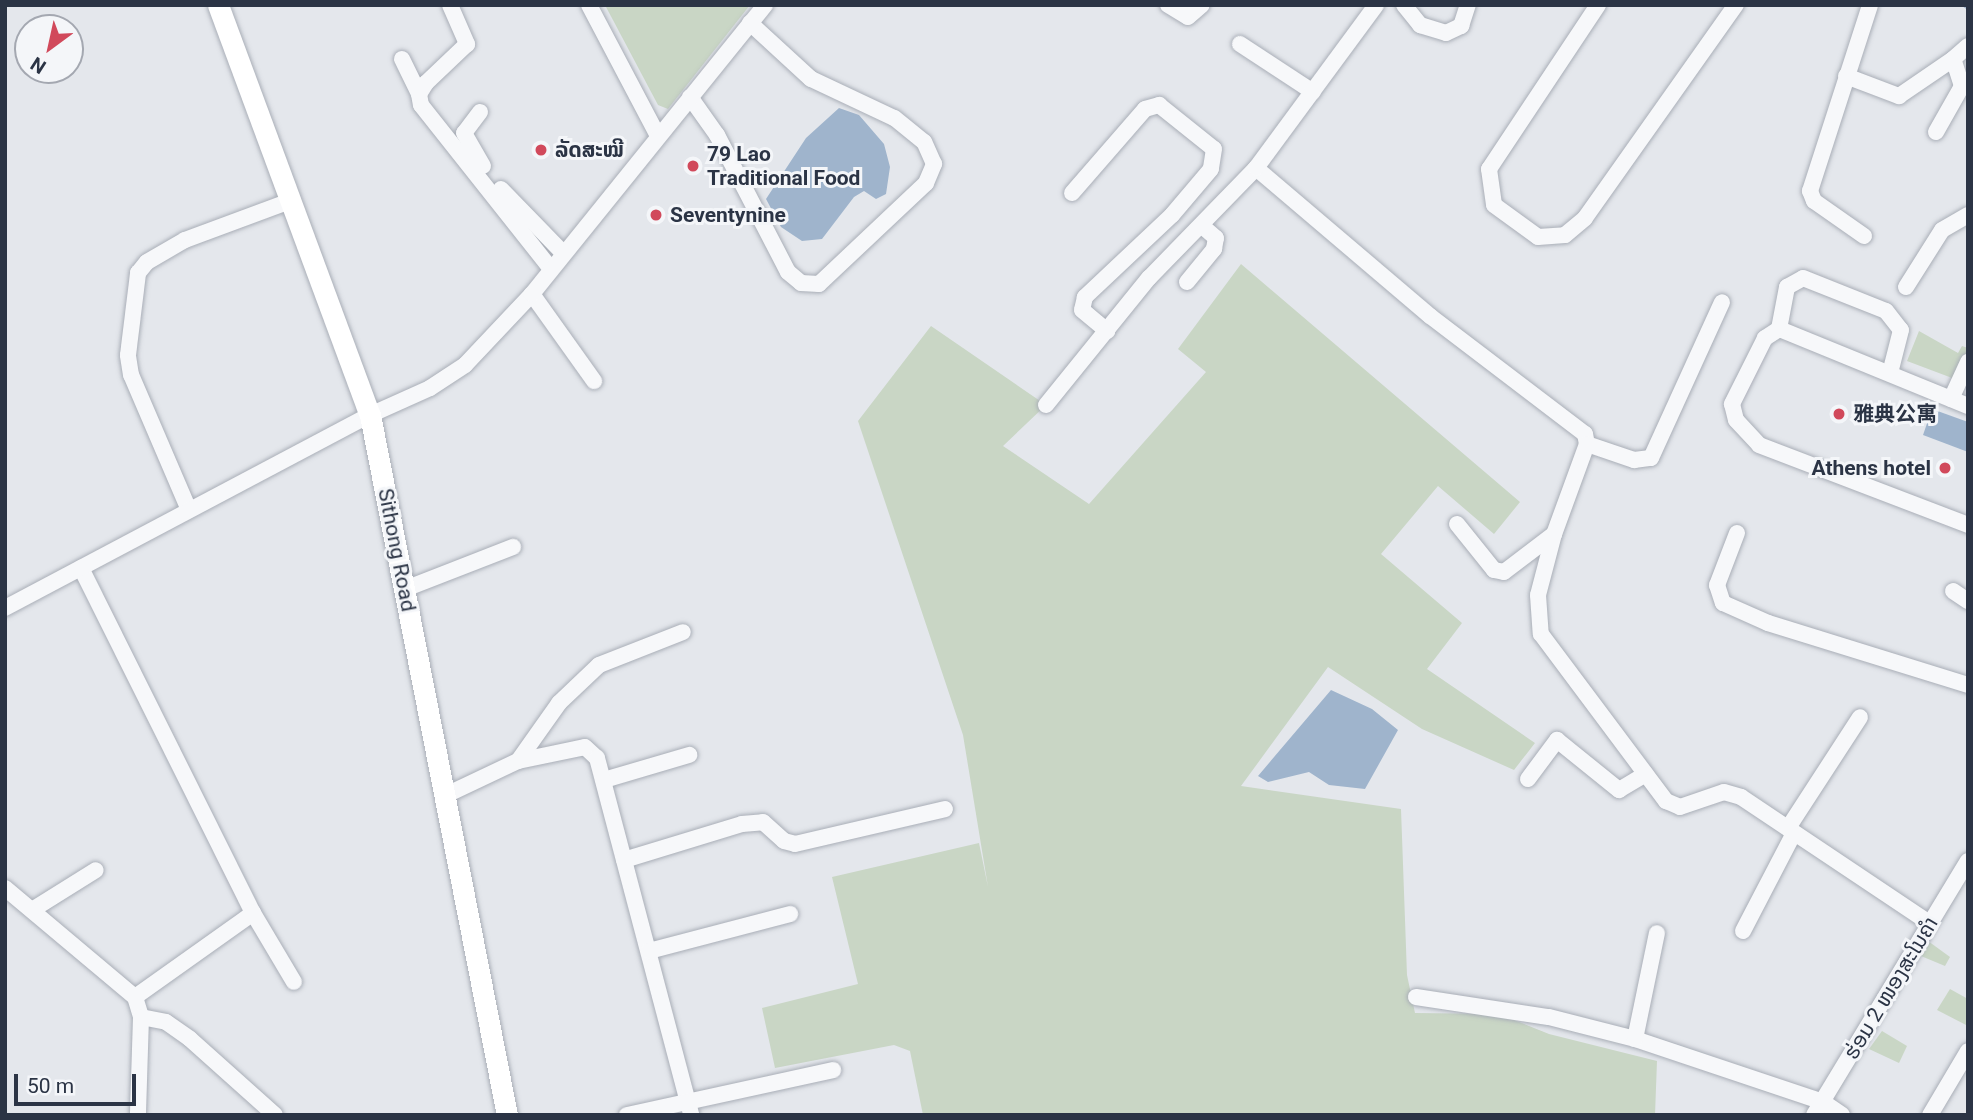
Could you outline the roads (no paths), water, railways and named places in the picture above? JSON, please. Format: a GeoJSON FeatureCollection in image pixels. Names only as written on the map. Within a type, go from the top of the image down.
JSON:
{"type":"FeatureCollection","features":[{"type":"Feature","properties":{"kind":"main road","name":"Sithong Road"},"geometry":{"type":"LineString","coordinates":[[218,5],[370,415],[507,1115]]}},
{"type":"Feature","properties":{"kind":"street"},"geometry":{"type":"LineString","coordinates":[[419,94],[465,49],[450,5]]}},
{"type":"Feature","properties":{"kind":"street"},"geometry":{"type":"LineString","coordinates":[[589,5],[658,136]]}},
{"type":"Feature","properties":{"kind":"street"},"geometry":{"type":"LineString","coordinates":[[5,608],[370,415],[430,388],[466,365],[532,294],[550,268],[765,5]]}},
{"type":"Feature","properties":{"kind":"street"},"geometry":{"type":"LineString","coordinates":[[1168,5],[1188,17],[1202,5]]}},
{"type":"Feature","properties":{"kind":"street"},"geometry":{"type":"LineString","coordinates":[[1046,405],[1149,278],[1256,168],[1376,5]]}},
{"type":"Feature","properties":{"kind":"street"},"geometry":{"type":"LineString","coordinates":[[1404,5],[1420,25],[1446,33],[1461,26],[1468,5]]}},
{"type":"Feature","properties":{"kind":"street"},"geometry":{"type":"LineString","coordinates":[[1598,5],[1489,169],[1494,205],[1538,237],[1565,235],[1585,218],[1736,5]]}},
{"type":"Feature","properties":{"kind":"street"},"geometry":{"type":"LineString","coordinates":[[1864,236],[1814,201],[1810,191],[1870,5]]}},
{"type":"Feature","properties":{"kind":"street"},"geometry":{"type":"LineString","coordinates":[[690,97],[717,135],[788,272],[801,283],[819,284],[926,183],[934,164],[923,142],[894,118],[811,79],[750,23]]}},
{"type":"Feature","properties":{"kind":"street"},"geometry":{"type":"LineString","coordinates":[[1240,44],[1313,92]]}},
{"type":"Feature","properties":{"kind":"street"},"geometry":{"type":"LineString","coordinates":[[1846,76],[1899,96],[1968,46]]}},
{"type":"Feature","properties":{"kind":"street"},"geometry":{"type":"LineString","coordinates":[[402,59],[419,94],[421,105],[550,268]]}},
{"type":"Feature","properties":{"kind":"street"},"geometry":{"type":"LineString","coordinates":[[1936,132],[1962,86],[1953,59]]}},
{"type":"Feature","properties":{"kind":"street"},"geometry":{"type":"LineString","coordinates":[[1072,193],[1145,109],[1159,105],[1214,149],[1211,169],[1172,215],[1085,297],[1082,310],[1107,331]]}},
{"type":"Feature","properties":{"kind":"street"},"geometry":{"type":"LineString","coordinates":[[480,112],[468,124],[465,140],[511,201],[563,253]]}},
{"type":"Feature","properties":{"kind":"street"},"geometry":{"type":"LineString","coordinates":[[1256,168],[1430,316],[1577,425],[1587,444],[1634,460],[1651,458],[1722,302]]}},
{"type":"Feature","properties":{"kind":"street"},"geometry":{"type":"LineString","coordinates":[[189,510],[131,374],[128,355],[138,273],[147,262],[185,240],[290,201]]}},
{"type":"Feature","properties":{"kind":"street"},"geometry":{"type":"LineString","coordinates":[[1906,287],[1942,230],[1968,215]]}},
{"type":"Feature","properties":{"kind":"street"},"geometry":{"type":"LineString","coordinates":[[1187,282],[1214,249],[1216,238],[1202,226]]}},
{"type":"Feature","properties":{"kind":"street"},"geometry":{"type":"LineString","coordinates":[[1890,373],[1901,330],[1886,311],[1803,278],[1787,287],[1779,329],[1765,338],[1732,404],[1748,436],[1759,445],[1968,525]]}},
{"type":"Feature","properties":{"kind":"street"},"geometry":{"type":"LineString","coordinates":[[532,294],[594,381]]}},
{"type":"Feature","properties":{"kind":"street"},"geometry":{"type":"LineString","coordinates":[[1779,329],[1968,406]]}},
{"type":"Feature","properties":{"kind":"street"},"geometry":{"type":"LineString","coordinates":[[1951,399],[1968,362]]}},
{"type":"Feature","properties":{"kind":"street"},"geometry":{"type":"LineString","coordinates":[[1587,444],[1554,534],[1538,595],[1541,634],[1646,774],[1674,806],[1724,792],[1741,797],[1929,923]]}},
{"type":"Feature","properties":{"kind":"street"},"geometry":{"type":"LineString","coordinates":[[1457,524],[1494,570],[1504,572],[1554,534]]}},
{"type":"Feature","properties":{"kind":"street"},"geometry":{"type":"LineString","coordinates":[[1737,533],[1717,586],[1723,603],[1768,623],[1968,685]]}},
{"type":"Feature","properties":{"kind":"street"},"geometry":{"type":"LineString","coordinates":[[405,589],[513,547]]}},
{"type":"Feature","properties":{"kind":"street"},"geometry":{"type":"LineString","coordinates":[[81,568],[253,913],[294,982]]}},
{"type":"Feature","properties":{"kind":"street"},"geometry":{"type":"LineString","coordinates":[[1953,592],[1968,601]]}},
{"type":"Feature","properties":{"kind":"street"},"geometry":{"type":"LineString","coordinates":[[518,761],[559,703],[599,665],[683,632]]}},
{"type":"Feature","properties":{"kind":"street"},"geometry":{"type":"LineString","coordinates":[[1743,931],[1791,831],[1860,717]]}},
{"type":"Feature","properties":{"kind":"street"},"geometry":{"type":"LineString","coordinates":[[1528,779],[1557,740],[1619,790],[1646,774]]}},
{"type":"Feature","properties":{"kind":"street"},"geometry":{"type":"LineString","coordinates":[[446,795],[518,761],[585,747],[597,758],[688,1107]]}},
{"type":"Feature","properties":{"kind":"street"},"geometry":{"type":"LineString","coordinates":[[604,780],[689,755]]}},
{"type":"Feature","properties":{"kind":"street"},"geometry":{"type":"LineString","coordinates":[[624,860],[742,824],[763,822],[784,841],[795,844],[945,809]]}},
{"type":"Feature","properties":{"kind":"street","name":"ຮ່ອມ 2 ໜອງສະໂນຄໍາ"},"geometry":{"type":"LineString","coordinates":[[1819,1109],[1968,861]]}},
{"type":"Feature","properties":{"kind":"street"},"geometry":{"type":"LineString","coordinates":[[32,910],[96,870]]}},
{"type":"Feature","properties":{"kind":"street"},"geometry":{"type":"LineString","coordinates":[[5,888],[135,997],[141,1017],[138,1115]]}},
{"type":"Feature","properties":{"kind":"street"},"geometry":{"type":"LineString","coordinates":[[135,997],[253,913]]}},
{"type":"Feature","properties":{"kind":"street"},"geometry":{"type":"LineString","coordinates":[[649,951],[790,914]]}},
{"type":"Feature","properties":{"kind":"street"},"geometry":{"type":"LineString","coordinates":[[1635,1039],[1657,933]]}},
{"type":"Feature","properties":{"kind":"street"},"geometry":{"type":"LineString","coordinates":[[1416,997],[1549,1017],[1635,1039],[1819,1109],[1842,1115]]}},
{"type":"Feature","properties":{"kind":"street"},"geometry":{"type":"LineString","coordinates":[[141,1017],[166,1022],[190,1039],[275,1115]]}},
{"type":"Feature","properties":{"kind":"street"},"geometry":{"type":"LineString","coordinates":[[1930,1115],[1968,1051]]}},
{"type":"Feature","properties":{"kind":"street"},"geometry":{"type":"LineString","coordinates":[[627,1115],[688,1107],[833,1070]]}},
{"type":"Feature","properties":{"kind":"water"},"geometry":{"type":"Polygon","coordinates":[[[839,108],[859,115],[884,144],[890,167],[886,194],[876,199],[864,191],[854,197],[822,239],[802,241],[781,227],[766,199],[806,138],[839,108]]]}},
{"type":"Feature","properties":{"kind":"water"},"geometry":{"type":"Polygon","coordinates":[[[1932,409],[1968,422],[1968,452],[1923,435],[1932,409]]]}},
{"type":"Feature","properties":{"kind":"water"},"geometry":{"type":"Polygon","coordinates":[[[1331,690],[1372,709],[1398,730],[1365,789],[1329,785],[1309,772],[1268,782],[1258,776],[1331,690]]]}},
{"type":"Feature","properties":{"kind":"place","name":"ລັດສະໝີ"},"geometry":{"type":"Point","coordinates":[541,150]}},
{"type":"Feature","properties":{"kind":"place","name":"79 Lao Traditional Food"},"geometry":{"type":"Point","coordinates":[693,166]}},
{"type":"Feature","properties":{"kind":"place","name":"Seventynine"},"geometry":{"type":"Point","coordinates":[656,215]}},
{"type":"Feature","properties":{"kind":"place","name":"雅典公寓"},"geometry":{"type":"Point","coordinates":[1839,414]}},
{"type":"Feature","properties":{"kind":"place","name":"Athens hotel"},"geometry":{"type":"Point","coordinates":[1945,468]}}]}
